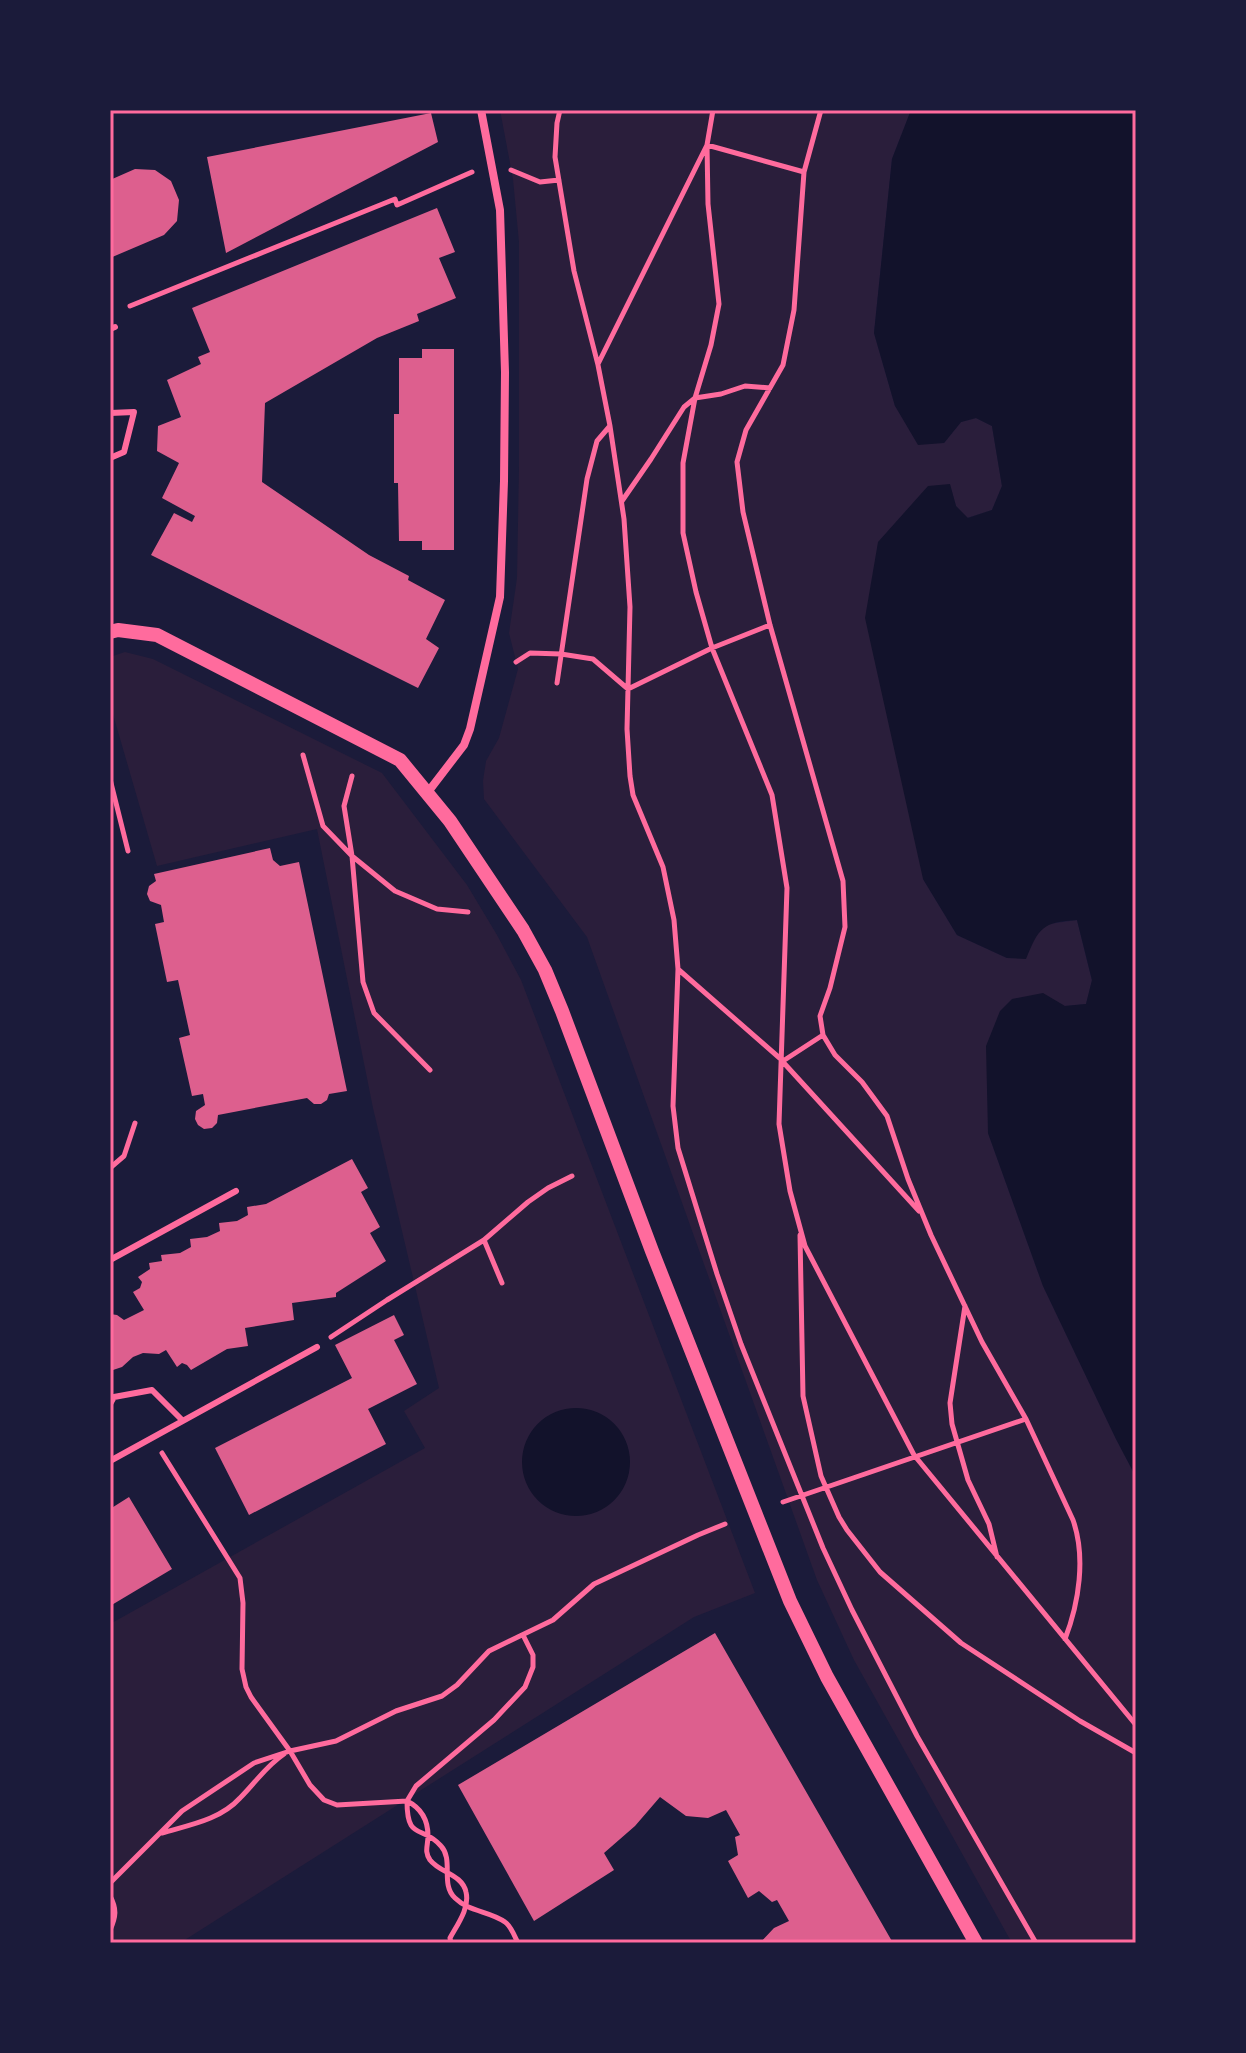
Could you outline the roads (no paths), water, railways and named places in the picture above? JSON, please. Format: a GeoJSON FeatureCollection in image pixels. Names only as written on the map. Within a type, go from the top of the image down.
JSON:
{"type":"FeatureCollection","features":[{"type":"Feature","properties":{"kind":"street"},"geometry":{"type":"LineString","coordinates":[[428,792],[464,745],[500,597],[505,372],[500,225],[481,110]]}},
{"type":"Feature","properties":{"kind":"street"},"geometry":{"type":"LineString","coordinates":[[110,632],[118,630],[157,635],[400,760],[450,821],[523,930],[545,970],[790,1601],[835,1691],[976,1943]]}},
{"type":"Feature","properties":{"kind":"lane"},"geometry":{"type":"LineString","coordinates":[[110,413],[134,412],[124,452],[110,458]]}},
{"type":"Feature","properties":{"kind":"lane"},"geometry":{"type":"LineString","coordinates":[[110,1260],[236,1191]]}},
{"type":"Feature","properties":{"kind":"lane"},"geometry":{"type":"LineString","coordinates":[[110,1461],[317,1347]]}},
{"type":"Feature","properties":{"kind":"lane"},"geometry":{"type":"LineString","coordinates":[[110,1404],[114,1397],[152,1390],[182,1420]]}}]}
